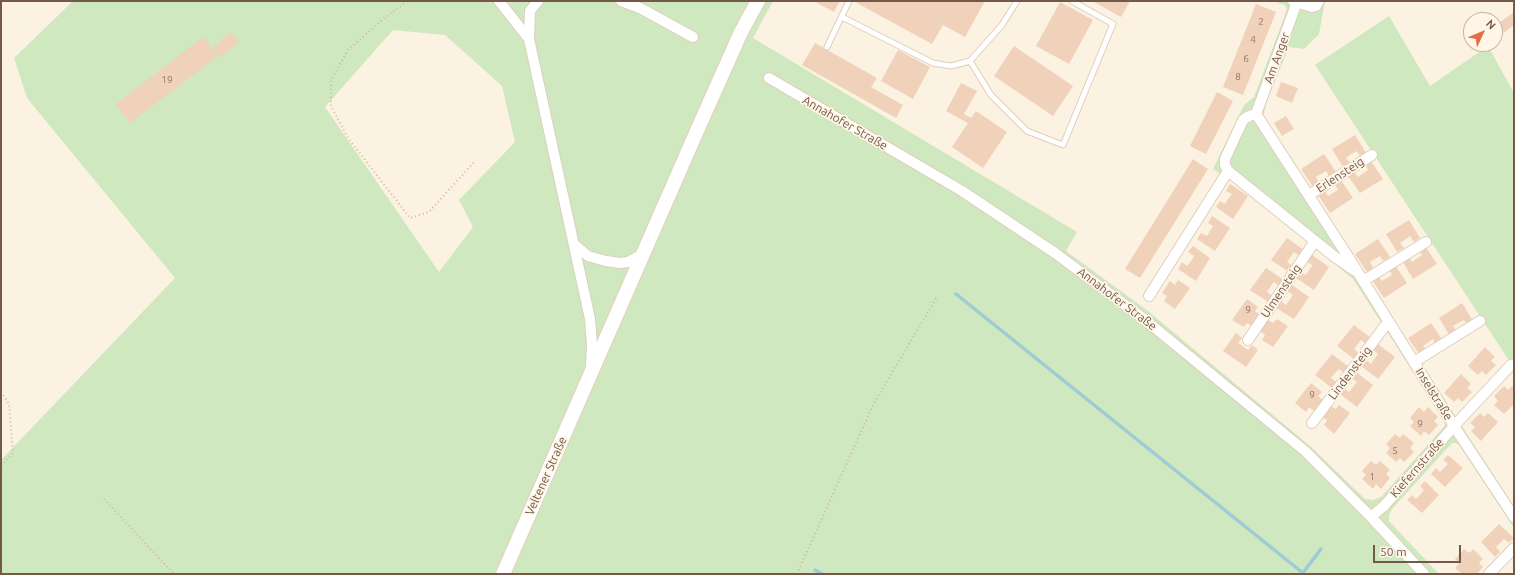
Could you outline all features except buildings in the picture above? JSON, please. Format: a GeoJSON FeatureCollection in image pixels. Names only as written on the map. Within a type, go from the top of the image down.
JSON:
{"type":"FeatureCollection","features":[{"type":"Feature","properties":{"kind":"main road","name":"Veltener Straße"},"geometry":{"type":"LineString","coordinates":[[503,574],[741,32],[758,1]]}},
{"type":"Feature","properties":{"kind":"street"},"geometry":{"type":"LineString","coordinates":[[499,1],[529,39]]}},
{"type":"Feature","properties":{"kind":"street"},"geometry":{"type":"LineString","coordinates":[[538,1],[530,11],[529,39],[590,319],[592,351],[590,378]]}},
{"type":"Feature","properties":{"kind":"street"},"geometry":{"type":"LineString","coordinates":[[621,1],[640,8],[693,37]]}},
{"type":"Feature","properties":{"kind":"street","name":"Am Anger"},"geometry":{"type":"LineString","coordinates":[[1256,114],[1295,2],[1312,7],[1316,6],[1319,1]]}},
{"type":"Feature","properties":{"kind":"street","name":"Annahofer Straße"},"geometry":{"type":"LineString","coordinates":[[768,78],[962,191],[1055,253],[1144,319],[1305,451],[1371,517],[1424,574]]}},
{"type":"Feature","properties":{"kind":"street"},"geometry":{"type":"LineString","coordinates":[[1149,296],[1228,171],[1225,165],[1225,158],[1243,120],[1256,114]]}},
{"type":"Feature","properties":{"kind":"street","name":"Inselstraße"},"geometry":{"type":"LineString","coordinates":[[1256,114],[1309,195],[1454,426],[1514,517]]}},
{"type":"Feature","properties":{"kind":"street","name":"Erlensteig"},"geometry":{"type":"LineString","coordinates":[[1309,195],[1372,154]]}},
{"type":"Feature","properties":{"kind":"street","name":"Inselstraße"},"geometry":{"type":"LineString","coordinates":[[1228,171],[1335,257],[1356,271]]}},
{"type":"Feature","properties":{"kind":"street","name":"Ulmensteig"},"geometry":{"type":"LineString","coordinates":[[1248,340],[1315,241]]}},
{"type":"Feature","properties":{"kind":"street"},"geometry":{"type":"LineString","coordinates":[[1363,281],[1426,242]]}},
{"type":"Feature","properties":{"kind":"street"},"geometry":{"type":"LineString","coordinates":[[575,245],[588,256],[606,262],[628,262],[643,254]]}},
{"type":"Feature","properties":{"kind":"street"},"geometry":{"type":"LineString","coordinates":[[1414,362],[1480,321]]}},
{"type":"Feature","properties":{"kind":"street","name":"Lindensteig"},"geometry":{"type":"LineString","coordinates":[[1312,423],[1388,322]]}},
{"type":"Feature","properties":{"kind":"street","name":"Kiefernstraße"},"geometry":{"type":"LineString","coordinates":[[1371,517],[1384,506],[1454,426],[1511,365]]}},
{"type":"Feature","properties":{"kind":"street"},"geometry":{"type":"LineString","coordinates":[[1489,574],[1514,548]]}},
{"type":"Feature","properties":{"kind":"lane"},"geometry":{"type":"LineString","coordinates":[[827,47],[850,1]]}},
{"type":"Feature","properties":{"kind":"lane"},"geometry":{"type":"LineString","coordinates":[[842,17],[933,63],[951,66],[970,61],[1002,26],[1017,1]]}},
{"type":"Feature","properties":{"kind":"lane"},"geometry":{"type":"LineString","coordinates":[[970,61],[992,95],[1027,131],[1063,145],[1113,24],[1072,1]]}},
{"type":"Feature","properties":{"kind":"path"},"geometry":{"type":"LineString","coordinates":[[406,1],[348,50],[331,80],[331,106],[348,138],[410,218],[429,212],[475,161]]}},
{"type":"Feature","properties":{"kind":"path"},"geometry":{"type":"LineString","coordinates":[[797,574],[873,405],[937,297]]}},
{"type":"Feature","properties":{"kind":"path"},"geometry":{"type":"LineString","coordinates":[[1,392],[9,404],[13,453],[1,466]]}},
{"type":"Feature","properties":{"kind":"path"},"geometry":{"type":"LineString","coordinates":[[104,499],[174,574]]}},
{"type":"Feature","properties":{"kind":"green space"},"geometry":{"type":"Polygon","coordinates":[[[73,1],[773,1],[753,38],[1077,232],[1066,251],[1148,311],[1310,446],[1365,499],[1373,500],[1381,497],[1442,429],[1445,425],[1444,420],[1353,279],[1251,194],[1213,169],[1244,105],[1254,97],[1285,15],[1287,9],[1285,5],[1273,1],[1325,1],[1319,34],[1304,49],[1289,47],[1267,101],[1263,117],[1514,507],[1514,528],[1459,445],[1452,443],[1393,508],[1389,515],[1389,521],[1439,574],[1,574],[1,460],[175,278],[27,98],[14,58],[73,1]],[[393,30],[325,107],[439,272],[473,227],[459,200],[515,142],[502,86],[445,35],[393,30]]]}},
{"type":"Feature","properties":{"kind":"green space"},"geometry":{"type":"Polygon","coordinates":[[[1389,16],[1430,86],[1479,52],[1491,52],[1514,93],[1514,368],[1315,65],[1389,16]]]}},
{"type":"Feature","properties":{"kind":"waterway"},"geometry":{"type":"LineString","coordinates":[[956,294],[1303,573]]}},
{"type":"Feature","properties":{"kind":"waterway"},"geometry":{"type":"LineString","coordinates":[[1302,574],[1321,549]]}},
{"type":"Feature","properties":{"kind":"waterway"},"geometry":{"type":"LineString","coordinates":[[815,570],[822,574]]}}]}
